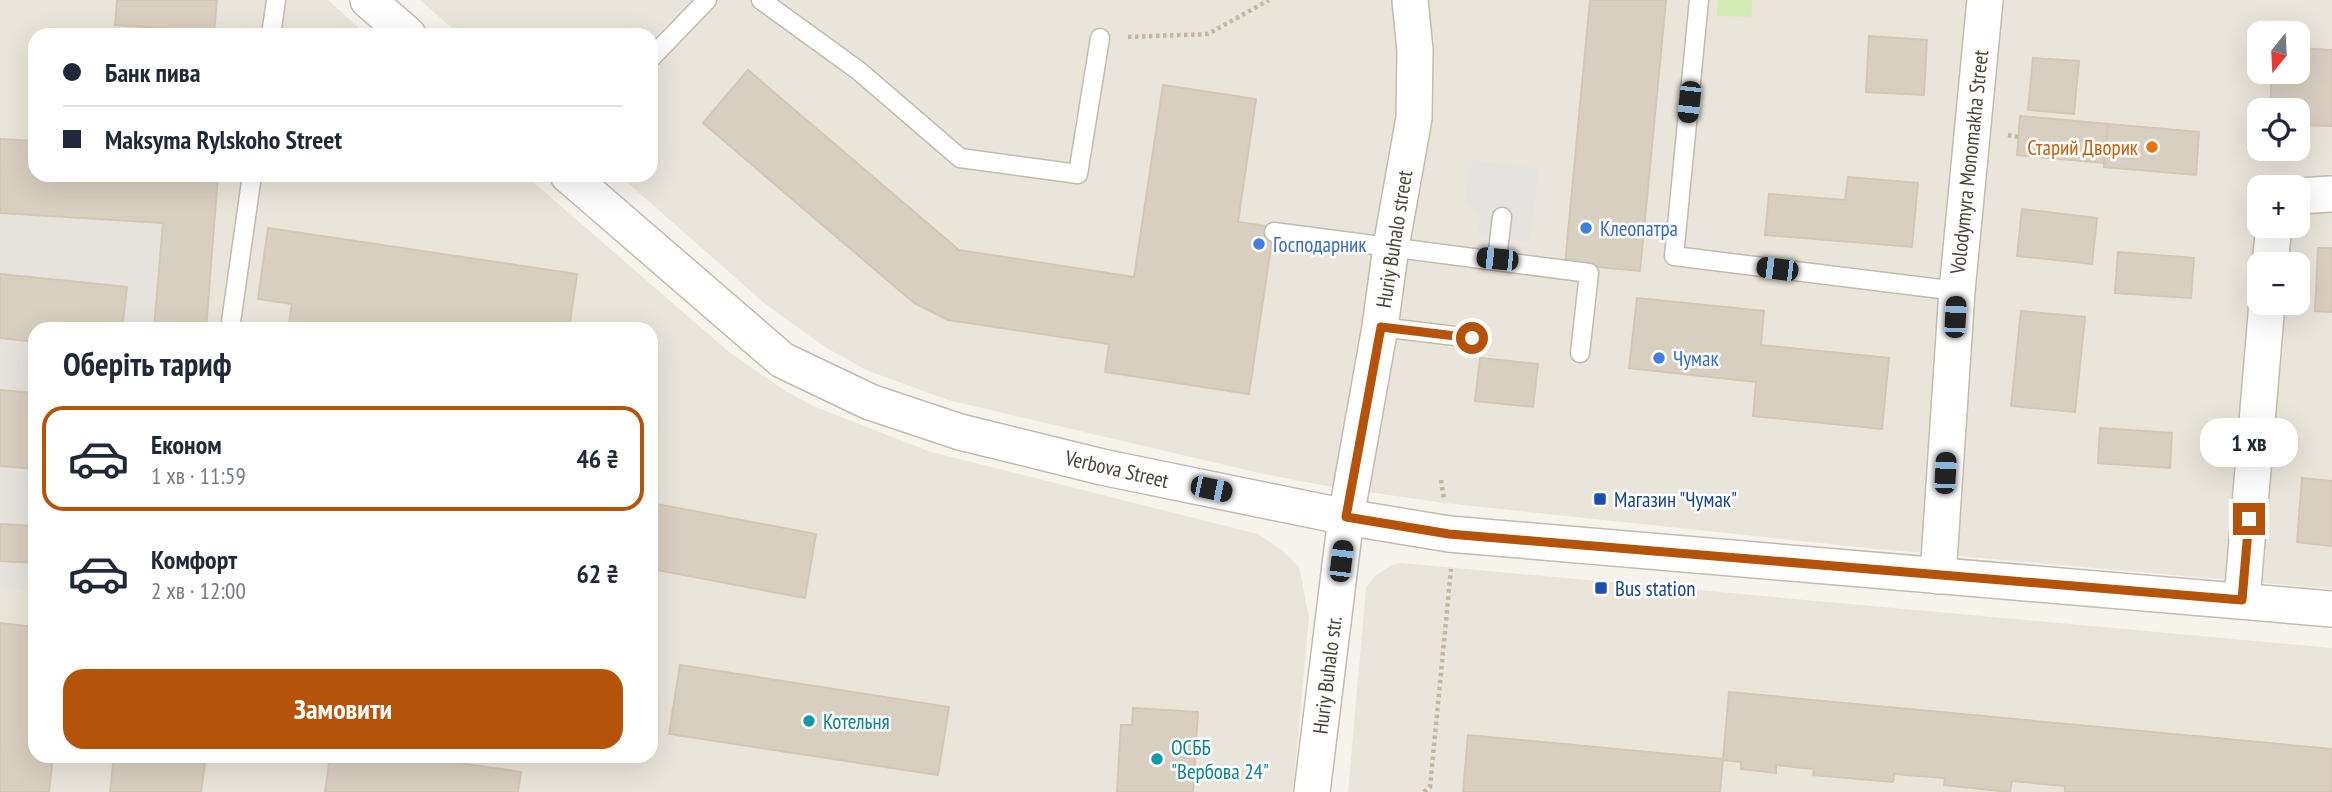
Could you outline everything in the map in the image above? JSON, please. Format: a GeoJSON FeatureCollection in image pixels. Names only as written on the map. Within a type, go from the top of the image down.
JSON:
{"type":"FeatureCollection","features":[{"type":"Feature","properties":{"kind":"street"},"geometry":{"type":"LineString","coordinates":[[368,0],[400,28]]}},
{"type":"Feature","properties":{"kind":"street","name":"Huriy Buhalo street"},"geometry":{"type":"LineString","coordinates":[[1346,517],[1381,327],[1391,247],[1414,118],[1415,50],[1410,0]]}},
{"type":"Feature","properties":{"kind":"street","name":"Volodymyra Monomakha Street"},"geometry":{"type":"LineString","coordinates":[[1938,576],[1957,291],[1985,0]]}},
{"type":"Feature","properties":{"kind":"street","name":"Verbova Street"},"geometry":{"type":"LineString","coordinates":[[576,182],[782,360],[870,402],[960,432],[1102,467],[1346,517],[1449,534],[2332,609]]}},
{"type":"Feature","properties":{"kind":"street"},"geometry":{"type":"LineString","coordinates":[[2310,195],[2332,194]]}},
{"type":"Feature","properties":{"kind":"street"},"geometry":{"type":"LineString","coordinates":[[2242,600],[2266,315]]}},
{"type":"Feature","properties":{"kind":"street","name":"Huriy Buhalo str."},"geometry":{"type":"LineString","coordinates":[[1312,792],[1346,517]]}},
{"type":"Feature","properties":{"kind":"lane"},"geometry":{"type":"LineString","coordinates":[[272,28],[276,0]]}},
{"type":"Feature","properties":{"kind":"lane"},"geometry":{"type":"LineString","coordinates":[[658,51],[707,0]]}},
{"type":"Feature","properties":{"kind":"lane"},"geometry":{"type":"LineString","coordinates":[[761,0],[859,71],[960,158],[1077,174],[1100,38]]}},
{"type":"Feature","properties":{"kind":"lane"},"geometry":{"type":"LineString","coordinates":[[1699,0],[1674,256],[1957,291]]}},
{"type":"Feature","properties":{"kind":"lane"},"geometry":{"type":"LineString","coordinates":[[231,322],[251,182]]}},
{"type":"Feature","properties":{"kind":"lane"},"geometry":{"type":"LineString","coordinates":[[1497,259],[1502,217]]}},
{"type":"Feature","properties":{"kind":"lane"},"geometry":{"type":"LineString","coordinates":[[1274,232],[1589,273],[1580,353]]}},
{"type":"Feature","properties":{"kind":"lane"},"geometry":{"type":"LineString","coordinates":[[1381,327],[1472,338]]}},
{"type":"Feature","properties":{"kind":"path"},"geometry":{"type":"LineString","coordinates":[[1100,38],[1208,34],[1269,0]]}},
{"type":"Feature","properties":{"kind":"path"},"geometry":{"type":"LineString","coordinates":[[1424,792],[1430,787],[1451,570],[1441,480]]}},
{"type":"Feature","properties":{"kind":"shaded area"},"geometry":{"type":"Polygon","coordinates":[[[0,0],[328,0],[359,28],[28,28],[28,182],[533,182],[729,352],[784,390],[813,406],[931,452],[1258,534],[1283,551],[1299,567],[1309,617],[1293,792],[0,792],[0,0]]]}},
{"type":"Feature","properties":{"kind":"shaded area"},"geometry":{"type":"Polygon","coordinates":[[[420,0],[2332,0],[2332,589],[1867,548],[1444,503],[1327,486],[1259,473],[948,400],[866,370],[825,347],[764,303],[627,182],[658,182],[658,28],[452,28],[420,0]]]}},
{"type":"Feature","properties":{"kind":"shaded area"},"geometry":{"type":"Polygon","coordinates":[[[0,139],[28,141],[28,182],[217,182],[207,322],[28,322],[28,590],[0,588],[0,139]]]}},
{"type":"Feature","properties":{"kind":"shaded area"},"geometry":{"type":"Polygon","coordinates":[[[1469,160],[1539,168],[1530,242],[1477,234],[1480,217],[1465,203],[1469,160]]]}},
{"type":"Feature","properties":{"kind":"shaded area"},"geometry":{"type":"Polygon","coordinates":[[[1401,563],[2332,648],[2332,792],[1348,792],[1366,588],[1375,576],[1392,565],[1401,563]]]}},
{"type":"Feature","properties":{"kind":"green space"},"geometry":{"type":"Polygon","coordinates":[[[1718,0],[1752,0],[1751,17],[1717,16],[1718,0]]]}},
{"type":"Feature","properties":{"kind":"building"},"geometry":{"type":"Polygon","coordinates":[[[117,0],[217,0],[214,28],[115,25],[117,0]]]}},
{"type":"Feature","properties":{"kind":"building"},"geometry":{"type":"Polygon","coordinates":[[[1590,0],[1666,0],[1640,271],[1565,264],[1590,0]]]}},
{"type":"Feature","properties":{"kind":"building"},"geometry":{"type":"Polygon","coordinates":[[[1869,36],[1927,40],[1924,95],[1866,92],[1869,36]]]}},
{"type":"Feature","properties":{"kind":"building"},"geometry":{"type":"Polygon","coordinates":[[[2310,49],[2332,50],[2332,126],[2310,125],[2310,98],[2271,98],[2271,84],[2310,84],[2310,49]]]}},
{"type":"Feature","properties":{"kind":"building"},"geometry":{"type":"Polygon","coordinates":[[[2033,58],[2079,61],[2074,114],[2028,110],[2033,58]]]}},
{"type":"Feature","properties":{"kind":"building"},"geometry":{"type":"Polygon","coordinates":[[[748,70],[959,250],[1134,277],[1163,85],[1256,99],[1238,222],[1274,227],[1249,394],[1105,372],[1109,344],[948,320],[914,303],[703,123],[748,70]]]}},
{"type":"Feature","properties":{"kind":"building"},"geometry":{"type":"Polygon","coordinates":[[[2020,116],[2108,124],[2104,163],[2017,155],[2020,116]]]}},
{"type":"Feature","properties":{"kind":"building","name":"Старий Дворик"},"geometry":{"type":"Polygon","coordinates":[[[2108,124],[2199,132],[2196,175],[2104,167],[2108,124]]]}},
{"type":"Feature","properties":{"kind":"building"},"geometry":{"type":"Polygon","coordinates":[[[0,139],[28,141],[28,182],[217,182],[207,322],[155,322],[163,223],[0,213],[0,139]]]}},
{"type":"Feature","properties":{"kind":"building"},"geometry":{"type":"Polygon","coordinates":[[[1848,177],[1918,183],[1912,247],[1765,235],[1769,194],[1845,200],[1848,177]]]}},
{"type":"Feature","properties":{"kind":"building"},"geometry":{"type":"Polygon","coordinates":[[[2022,209],[2097,218],[2092,264],[2017,256],[2022,209]]]}},
{"type":"Feature","properties":{"kind":"building"},"geometry":{"type":"Polygon","coordinates":[[[268,228],[577,274],[570,322],[289,322],[292,304],[258,299],[268,228]]]}},
{"type":"Feature","properties":{"kind":"building"},"geometry":{"type":"Polygon","coordinates":[[[2318,248],[2332,248],[2332,312],[2315,311],[2318,248]]]}},
{"type":"Feature","properties":{"kind":"building"},"geometry":{"type":"Polygon","coordinates":[[[2118,252],[2194,258],[2191,298],[2115,293],[2118,252]]]}},
{"type":"Feature","properties":{"kind":"building"},"geometry":{"type":"Polygon","coordinates":[[[0,274],[127,287],[123,322],[28,322],[28,341],[0,338],[0,274]]]}},
{"type":"Feature","properties":{"kind":"building"},"geometry":{"type":"Polygon","coordinates":[[[1637,298],[1764,311],[1761,345],[1889,358],[1882,429],[1753,416],[1756,382],[1629,368],[1637,298]]]}},
{"type":"Feature","properties":{"kind":"building"},"geometry":{"type":"Polygon","coordinates":[[[2021,311],[2085,317],[2075,412],[2011,406],[2021,311]]]}},
{"type":"Feature","properties":{"kind":"building"},"geometry":{"type":"Polygon","coordinates":[[[1480,358],[1538,364],[1533,407],[1475,401],[1480,358]]]}},
{"type":"Feature","properties":{"kind":"building"},"geometry":{"type":"Polygon","coordinates":[[[0,390],[28,392],[28,468],[0,466],[0,390]]]}},
{"type":"Feature","properties":{"kind":"building"},"geometry":{"type":"Polygon","coordinates":[[[2100,428],[2172,433],[2170,468],[2098,463],[2100,428]]]}},
{"type":"Feature","properties":{"kind":"building"},"geometry":{"type":"Polygon","coordinates":[[[2302,478],[2332,481],[2332,546],[2297,542],[2302,478]]]}},
{"type":"Feature","properties":{"kind":"building"},"geometry":{"type":"Polygon","coordinates":[[[658,504],[816,534],[805,598],[658,570],[658,504]]]}},
{"type":"Feature","properties":{"kind":"building"},"geometry":{"type":"Polygon","coordinates":[[[0,524],[28,526],[28,563],[0,561],[0,524]]]}},
{"type":"Feature","properties":{"kind":"building"},"geometry":{"type":"Polygon","coordinates":[[[0,623],[28,626],[28,763],[52,763],[49,792],[0,792],[0,623]]]}},
{"type":"Feature","properties":{"kind":"building","name":"Котельня"},"geometry":{"type":"Polygon","coordinates":[[[680,665],[949,707],[938,775],[669,734],[680,665]]]}},
{"type":"Feature","properties":{"kind":"building"},"geometry":{"type":"Polygon","coordinates":[[[1729,692],[2332,749],[2332,792],[2065,792],[2065,786],[2012,781],[2010,792],[1944,785],[1945,778],[1894,774],[1893,782],[1813,775],[1814,769],[1776,765],[1776,773],[1741,769],[1741,762],[1723,760],[1720,792],[1463,792],[1468,735],[1723,759],[1729,692]]]}},
{"type":"Feature","properties":{"kind":"building","name":"ОСББ \"Вербова 24\""},"geometry":{"type":"Polygon","coordinates":[[[1133,708],[1198,712],[1193,792],[1117,792],[1121,725],[1132,725],[1133,708]]]}},
{"type":"Feature","properties":{"kind":"building"},"geometry":{"type":"Polygon","coordinates":[[[113,763],[205,763],[201,792],[110,792],[113,763]]]}},
{"type":"Feature","properties":{"kind":"building"},"geometry":{"type":"Polygon","coordinates":[[[329,763],[460,763],[521,772],[518,792],[325,792],[329,763]]]}},
{"type":"Feature","properties":{"kind":"place","name":"Старий Дворик"},"geometry":{"type":"Point","coordinates":[2152,147]}},
{"type":"Feature","properties":{"kind":"place","name":"Клеопатра"},"geometry":{"type":"Point","coordinates":[1586,228]}},
{"type":"Feature","properties":{"kind":"place","name":"Господарник"},"geometry":{"type":"Point","coordinates":[1259,244]}},
{"type":"Feature","properties":{"kind":"place","name":"Чумак"},"geometry":{"type":"Point","coordinates":[1659,358]}},
{"type":"Feature","properties":{"kind":"place","name":"Магазин \"Чумак\""},"geometry":{"type":"Point","coordinates":[1600,499]}},
{"type":"Feature","properties":{"kind":"place","name":"Bus station"},"geometry":{"type":"Point","coordinates":[1601,588]}},
{"type":"Feature","properties":{"kind":"place","name":"Котельня"},"geometry":{"type":"Point","coordinates":[809,721]}},
{"type":"Feature","properties":{"kind":"place","name":"ОСББ \"Вербова 24\""},"geometry":{"type":"Point","coordinates":[1157,759]}},
{"type":"Feature","properties":{"kind":"route"},"geometry":{"type":"LineString","coordinates":[[1472,338],[1381,327],[1346,517],[1449,534],[2242,600],[2249,519]]}}]}
